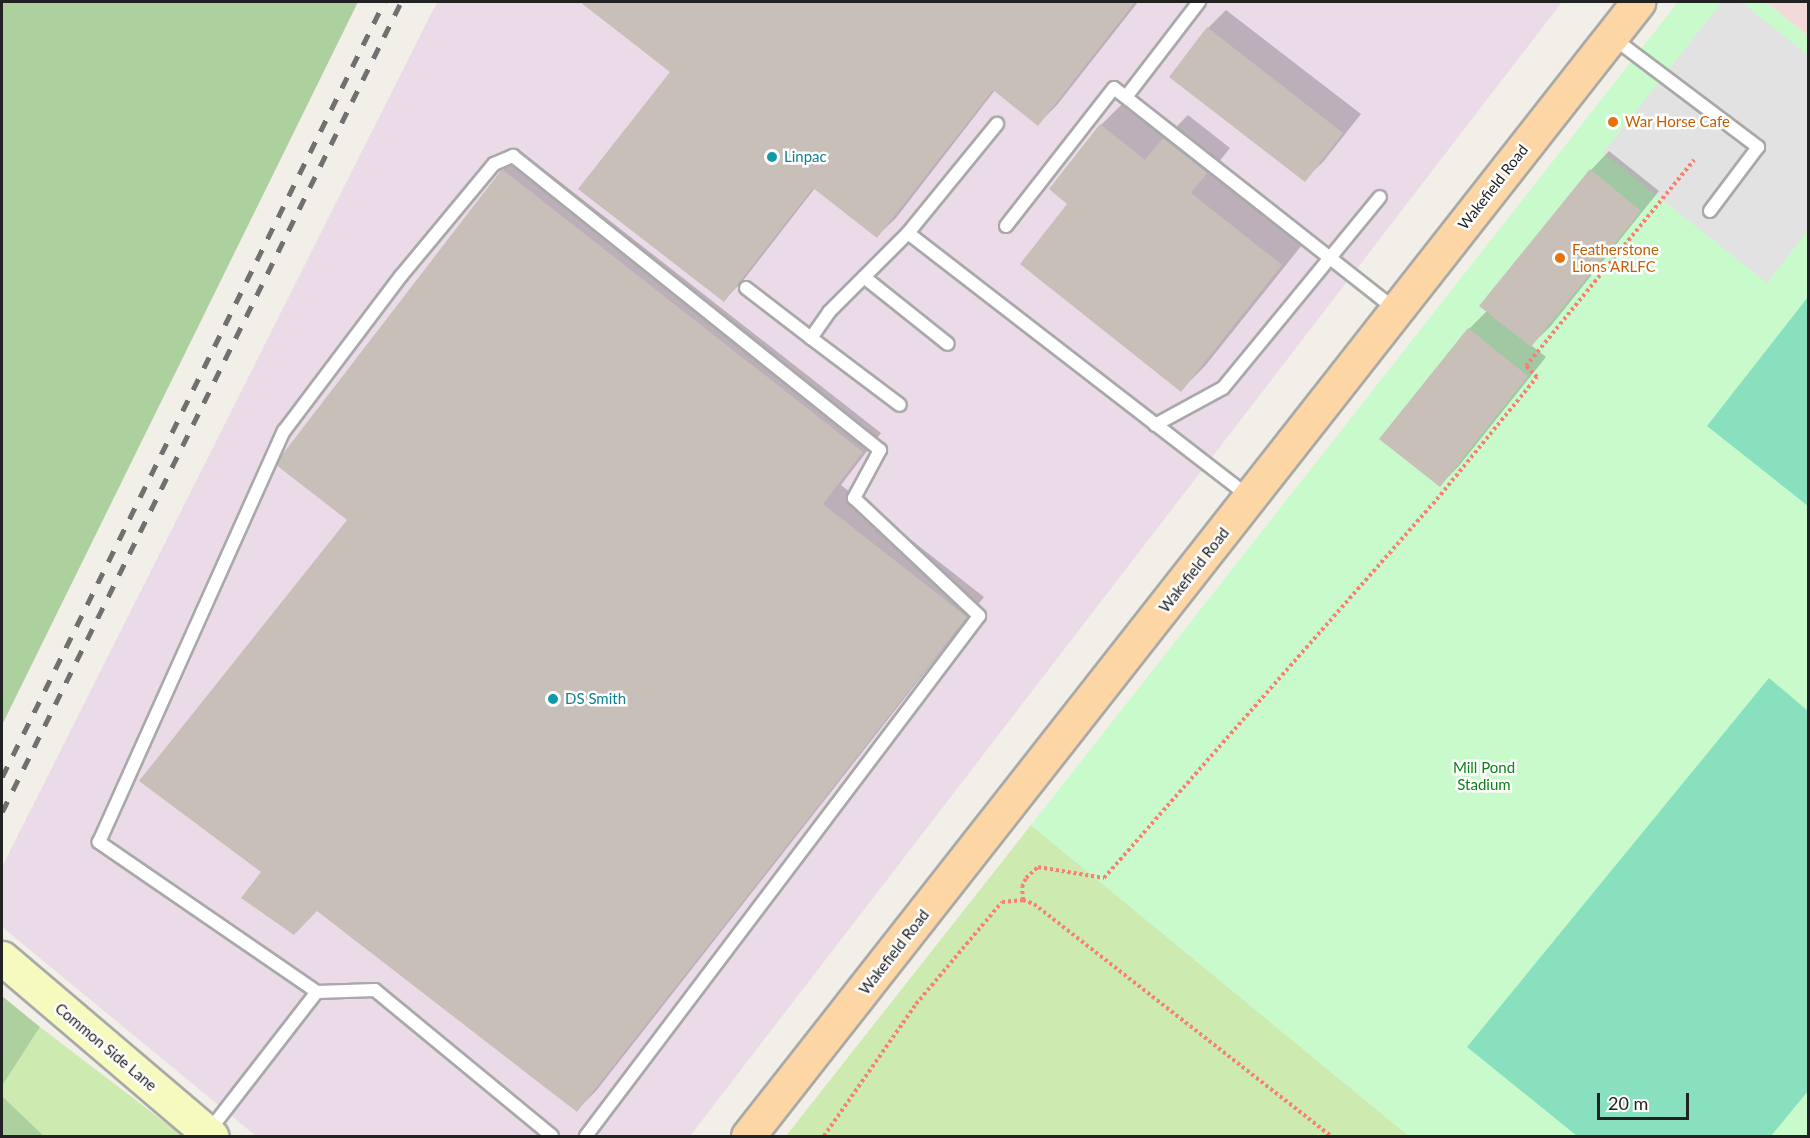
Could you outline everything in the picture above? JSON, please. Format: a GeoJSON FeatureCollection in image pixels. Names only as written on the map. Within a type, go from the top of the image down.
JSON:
{"type":"FeatureCollection","features":[{"type":"Feature","properties":{"kind":"main road","name":"Wakefield Road"},"geometry":{"type":"LineString","coordinates":[[748,1137],[1638,2]]}},
{"type":"Feature","properties":{"kind":"main road","name":"Common Side Lane"},"geometry":{"type":"LineString","coordinates":[[2,958],[209,1135]]}},
{"type":"Feature","properties":{"kind":"lane"},"geometry":{"type":"LineString","coordinates":[[1126,98],[1199,2]]}},
{"type":"Feature","properties":{"kind":"lane"},"geometry":{"type":"LineString","coordinates":[[1611,37],[1758,147],[1710,211]]}},
{"type":"Feature","properties":{"kind":"lane"},"geometry":{"type":"LineString","coordinates":[[1006,226],[1114,88],[1397,311]]}},
{"type":"Feature","properties":{"kind":"lane"},"geometry":{"type":"LineString","coordinates":[[812,338],[829,312],[908,233],[997,124]]}},
{"type":"Feature","properties":{"kind":"lane"},"geometry":{"type":"LineString","coordinates":[[552,1137],[375,990],[317,992],[99,842],[284,431],[401,276],[494,164],[513,156],[880,450],[854,498],[979,616],[585,1137]]}},
{"type":"Feature","properties":{"kind":"lane"},"geometry":{"type":"LineString","coordinates":[[1155,425],[1223,388],[1380,197]]}},
{"type":"Feature","properties":{"kind":"lane"},"geometry":{"type":"LineString","coordinates":[[908,233],[1251,498]]}},
{"type":"Feature","properties":{"kind":"lane"},"geometry":{"type":"LineString","coordinates":[[864,276],[948,344]]}},
{"type":"Feature","properties":{"kind":"lane"},"geometry":{"type":"LineString","coordinates":[[746,288],[900,405]]}},
{"type":"Feature","properties":{"kind":"lane"},"geometry":{"type":"LineString","coordinates":[[209,1135],[317,992]]}},
{"type":"Feature","properties":{"kind":"path"},"geometry":{"type":"LineString","coordinates":[[1023,900],[1022,887],[1026,878],[1038,867],[1104,878],[1433,504],[1537,377],[1526,366],[1694,160]]}},
{"type":"Feature","properties":{"kind":"path"},"geometry":{"type":"LineString","coordinates":[[824,1137],[916,1004],[1002,902],[1023,900],[1034,904],[1330,1137]]}},
{"type":"Feature","properties":{"kind":"shaded area"},"geometry":{"type":"Polygon","coordinates":[[[437,2],[1562,2],[690,1136],[256,1136],[2,927],[2,867],[437,2]]]}},
{"type":"Feature","properties":{"kind":"shaded area"},"geometry":{"type":"Polygon","coordinates":[[[1722,2],[1741,2],[1808,55],[1808,230],[1767,283],[1603,153],[1722,2]]]}},
{"type":"Feature","properties":{"kind":"shaded area"},"geometry":{"type":"Polygon","coordinates":[[[1766,2],[1808,2],[1808,36],[1766,2]]]}},
{"type":"Feature","properties":{"kind":"green space"},"geometry":{"type":"Polygon","coordinates":[[[2,2],[358,2],[2,725],[2,2]]]}},
{"type":"Feature","properties":{"kind":"green space","name":"Mill Pond Stadium"},"geometry":{"type":"Polygon","coordinates":[[[1678,2],[1766,2],[1808,36],[1808,1136],[1409,1136],[1031,825],[1678,2]]]}},
{"type":"Feature","properties":{"kind":"green space"},"geometry":{"type":"Polygon","coordinates":[[[1808,297],[1808,506],[1707,426],[1808,297]]]}},
{"type":"Feature","properties":{"kind":"green space"},"geometry":{"type":"Polygon","coordinates":[[[1769,678],[1808,711],[1808,1091],[1771,1136],[1577,1136],[1467,1047],[1769,678]]]}},
{"type":"Feature","properties":{"kind":"green space"},"geometry":{"type":"Polygon","coordinates":[[[1031,825],[1409,1136],[786,1136],[1031,825]]]}},
{"type":"Feature","properties":{"kind":"green space"},"geometry":{"type":"Polygon","coordinates":[[[2,996],[40,1027],[2,1086],[2,996]]]}},
{"type":"Feature","properties":{"kind":"green space"},"geometry":{"type":"Polygon","coordinates":[[[40,1027],[183,1136],[44,1136],[2,1096],[2,1086],[40,1027]]]}},
{"type":"Feature","properties":{"kind":"green space"},"geometry":{"type":"Polygon","coordinates":[[[2,1096],[44,1136],[2,1136],[2,1096]]]}},
{"type":"Feature","properties":{"kind":"building","name":"Linpac"},"geometry":{"type":"Polygon","coordinates":[[[580,2],[1135,2],[1038,126],[993,90],[877,238],[813,188],[724,302],[578,189],[670,72],[580,2]]]}},
{"type":"Feature","properties":{"kind":"building"},"geometry":{"type":"Polygon","coordinates":[[[1207,27],[1343,133],[1305,182],[1169,77],[1207,27]]]}},
{"type":"Feature","properties":{"kind":"building"},"geometry":{"type":"Polygon","coordinates":[[[1100,124],[1145,160],[1163,138],[1207,173],[1191,193],[1282,265],[1181,392],[1020,264],[1067,204],[1049,189],[1100,124]]]}},
{"type":"Feature","properties":{"kind":"building","name":"DS Smith"},"geometry":{"type":"Polygon","coordinates":[[[502,169],[863,452],[823,504],[967,617],[577,1112],[317,911],[294,935],[241,898],[261,872],[139,781],[347,520],[275,464],[502,169]]]}},
{"type":"Feature","properties":{"kind":"building","name":"Featherstone Lions ARLFC"},"geometry":{"type":"Polygon","coordinates":[[[1590,169],[1641,211],[1531,347],[1479,306],[1590,169]]]}},
{"type":"Feature","properties":{"kind":"building"},"geometry":{"type":"Polygon","coordinates":[[[1468,328],[1528,376],[1440,487],[1379,439],[1468,328]]]}},
{"type":"Feature","properties":{"kind":"railway"},"geometry":{"type":"LineString","coordinates":[[2,777],[384,2]]}},
{"type":"Feature","properties":{"kind":"railway"},"geometry":{"type":"LineString","coordinates":[[2,812],[401,2]]}},
{"type":"Feature","properties":{"kind":"place","name":"War Horse Cafe"},"geometry":{"type":"Point","coordinates":[1613,122]}},
{"type":"Feature","properties":{"kind":"place","name":"Linpac"},"geometry":{"type":"Point","coordinates":[772,157]}},
{"type":"Feature","properties":{"kind":"place","name":"Featherstone Lions ARLFC"},"geometry":{"type":"Point","coordinates":[1560,258]}},
{"type":"Feature","properties":{"kind":"place","name":"DS Smith"},"geometry":{"type":"Point","coordinates":[553,699]}}]}
